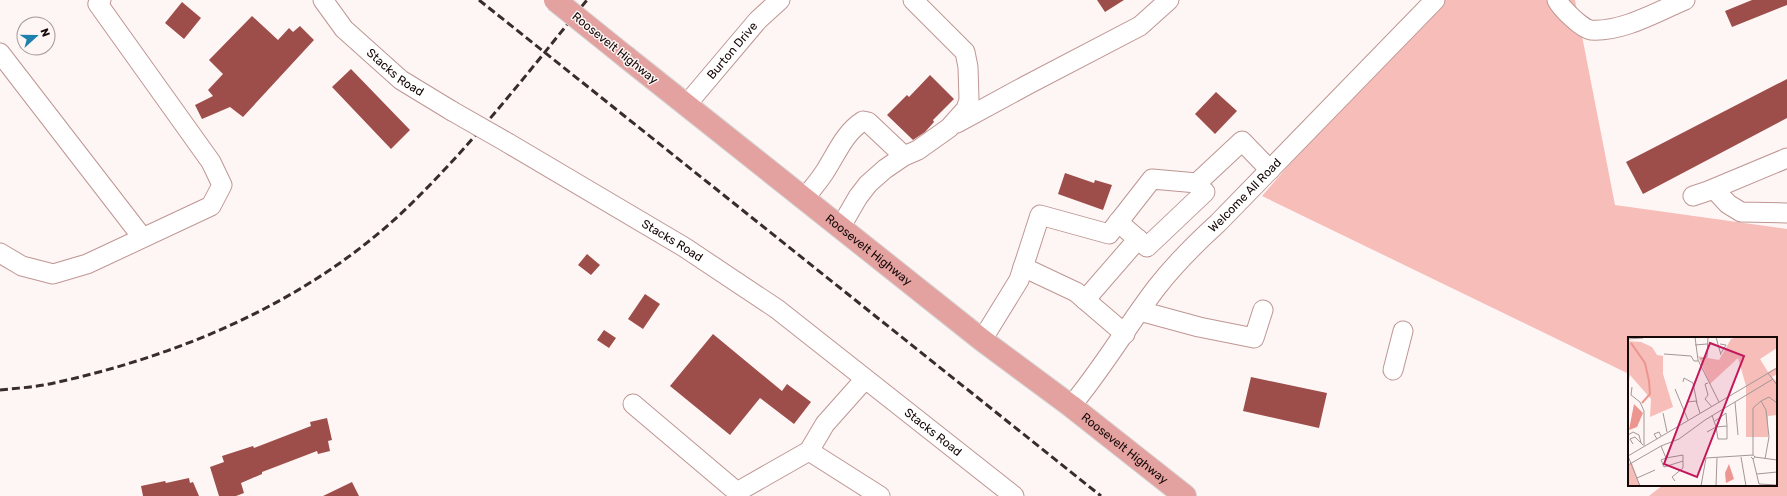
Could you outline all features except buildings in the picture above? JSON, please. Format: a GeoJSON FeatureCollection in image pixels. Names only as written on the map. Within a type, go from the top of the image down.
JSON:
{"type":"FeatureCollection","features":[{"type":"Feature","properties":{"kind":"main road","name":"Roosevelt Highway"},"geometry":{"type":"LineString","coordinates":[[555,0],[982,340],[1071,406],[1185,496]]}},
{"type":"Feature","properties":{"kind":"street","name":"Stacks Road"},"geometry":{"type":"LineString","coordinates":[[323,0],[344,29],[401,80],[684,247],[777,309],[1014,496]]}},
{"type":"Feature","properties":{"kind":"street","name":"Burton Drive"},"geometry":{"type":"LineString","coordinates":[[687,104],[758,20],[780,0]]}},
{"type":"Feature","properties":{"kind":"street"},"geometry":{"type":"LineString","coordinates":[[913,0],[965,52],[968,67],[969,100],[966,109],[948,128]]}},
{"type":"Feature","properties":{"kind":"street"},"geometry":{"type":"LineString","coordinates":[[840,228],[858,196],[868,184],[885,169],[904,156],[918,150],[948,128],[1140,26],[1169,0]]}},
{"type":"Feature","properties":{"kind":"street","name":"Welcome All Road"},"geometry":{"type":"LineString","coordinates":[[1071,406],[1088,386],[1140,311],[1169,273],[1197,242],[1270,170],[1435,0]]}},
{"type":"Feature","properties":{"kind":"street"},"geometry":{"type":"LineString","coordinates":[[1557,0],[1573,18],[1590,30],[1613,28],[1661,4],[1685,0]]}},
{"type":"Feature","properties":{"kind":"street"},"geometry":{"type":"LineString","coordinates":[[0,253],[22,266],[53,274],[87,264],[211,206],[222,185],[211,162],[98,1]]}},
{"type":"Feature","properties":{"kind":"street"},"geometry":{"type":"LineString","coordinates":[[0,53],[142,237]]}},
{"type":"Feature","properties":{"kind":"street"},"geometry":{"type":"LineString","coordinates":[[805,198],[824,173],[843,141],[857,125],[863,121],[868,122],[904,156]]}},
{"type":"Feature","properties":{"kind":"street"},"geometry":{"type":"LineString","coordinates":[[1118,222],[1148,247],[1242,141],[1270,170]]}},
{"type":"Feature","properties":{"kind":"street"},"geometry":{"type":"LineString","coordinates":[[1693,196],[1714,189],[1787,158]]}},
{"type":"Feature","properties":{"kind":"street"},"geometry":{"type":"LineString","coordinates":[[982,340],[1019,280],[1040,216],[1109,234],[1152,179],[1201,187],[1226,214]]}},
{"type":"Feature","properties":{"kind":"street"},"geometry":{"type":"LineString","coordinates":[[1714,189],[1728,204],[1741,212],[1787,213]]}},
{"type":"Feature","properties":{"kind":"street"},"geometry":{"type":"LineString","coordinates":[[1085,300],[1138,239]]}},
{"type":"Feature","properties":{"kind":"street"},"geometry":{"type":"LineString","coordinates":[[1023,267],[1076,292],[1125,334]]}},
{"type":"Feature","properties":{"kind":"street"},"geometry":{"type":"LineString","coordinates":[[1140,311],[1199,328],[1254,338],[1263,310]]}},
{"type":"Feature","properties":{"kind":"street"},"geometry":{"type":"LineString","coordinates":[[1393,370],[1403,331]]}},
{"type":"Feature","properties":{"kind":"street"},"geometry":{"type":"LineString","coordinates":[[633,404],[736,495],[809,450],[825,424],[865,378]]}},
{"type":"Feature","properties":{"kind":"street"},"geometry":{"type":"LineString","coordinates":[[809,450],[880,496]]}},
{"type":"Feature","properties":{"kind":"shaded area"},"geometry":{"type":"Polygon","coordinates":[[[1443,0],[1575,0],[1615,205],[1787,229],[1787,496],[1649,496],[1662,486],[1777,486],[1777,337],[1628,337],[1628,374],[1262,196],[1402,34],[1443,0]]]}},
{"type":"Feature","properties":{"kind":"railway"},"geometry":{"type":"LineString","coordinates":[[479,0],[1101,496]]}},
{"type":"Feature","properties":{"kind":"railway"},"geometry":{"type":"LineString","coordinates":[[0,390],[54,383],[103,371],[152,356],[247,318],[292,294],[335,267],[375,236],[413,202],[459,154],[503,104],[587,0]]}}]}
